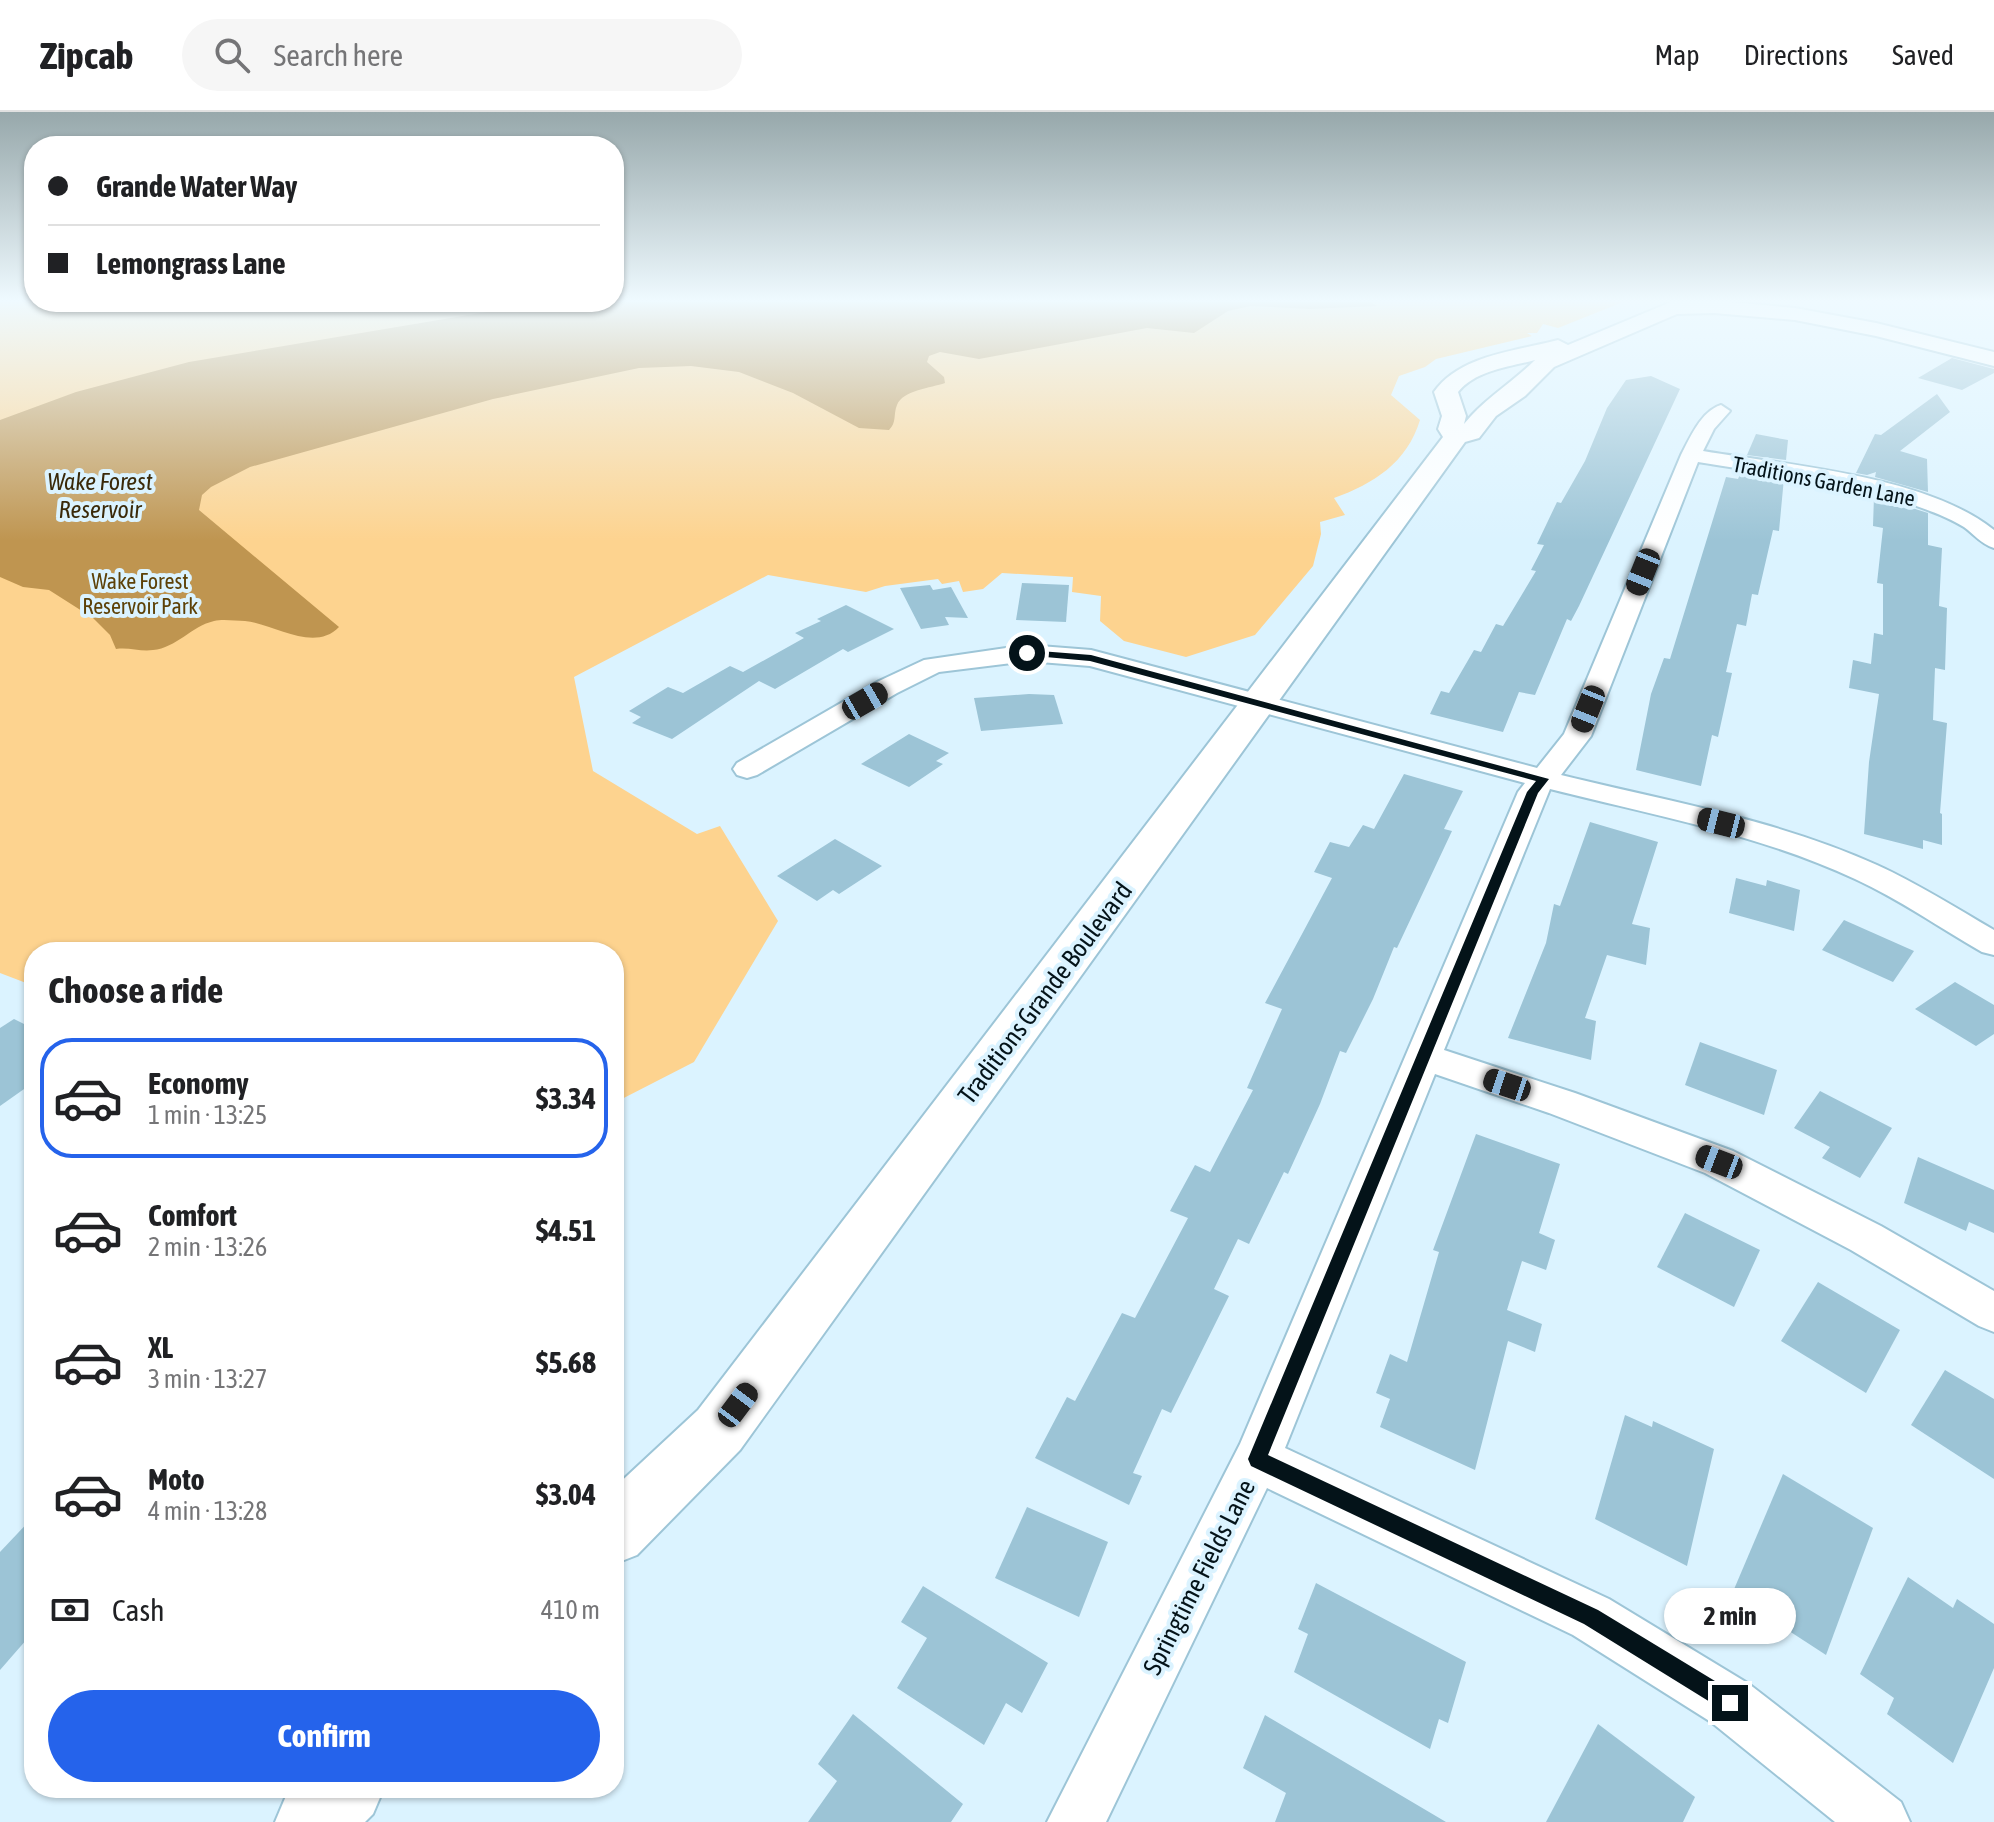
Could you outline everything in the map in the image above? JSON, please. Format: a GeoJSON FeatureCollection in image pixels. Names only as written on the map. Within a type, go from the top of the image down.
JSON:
{"type":"FeatureCollection","features":[{"type":"Feature","properties":{"kind":"main road"},"geometry":{"type":"LineString","coordinates":[[1453,382],[1446,392],[1454,416],[1450,429],[1456,437]]}},
{"type":"Feature","properties":{"kind":"main road"},"geometry":{"type":"LineString","coordinates":[[1459,382],[1487,391],[1511,394]]}},
{"type":"Feature","properties":{"kind":"main road","name":"Traditions Grande Boulevard"},"geometry":{"type":"LineString","coordinates":[[624,1522],[719,1430],[1261,704],[1456,437],[1470,433],[1487,411],[1524,382]]}},
{"type":"Feature","properties":{"kind":"main road"},"geometry":{"type":"LineString","coordinates":[[312,1822],[337,1798]]}},
{"type":"Feature","properties":{"kind":"street","name":"Springtime Fields Lane"},"geometry":{"type":"LineString","coordinates":[[1076,1822],[1257,1459],[1533,792],[1577,736],[1691,455],[1706,427],[1721,411]]}},
{"type":"Feature","properties":{"kind":"street","name":"Traditions Garden Lane"},"geometry":{"type":"LineString","coordinates":[[1691,455],[1916,498],[1970,521],[1994,541]]}},
{"type":"Feature","properties":{"kind":"street"},"geometry":{"type":"LineString","coordinates":[[747,769],[933,665],[1027,653],[1091,658],[1799,846],[1867,872],[1985,927]]}},
{"type":"Feature","properties":{"kind":"street"},"geometry":{"type":"LineString","coordinates":[[1424,1057],[1562,1103],[1719,1162],[1866,1238],[1994,1313]]}},
{"type":"Feature","properties":{"kind":"street"},"geometry":{"type":"LineString","coordinates":[[1257,1459],[1591,1617],[1730,1703],[1881,1822]]}},
{"type":"Feature","properties":{"kind":"green space","name":"Wake Forest Reservoir Park"},"geometry":{"type":"Polygon","coordinates":[[[0,382],[1397,382],[1391,395],[1420,420],[1407,448],[1387,470],[1362,486],[1334,498],[1345,515],[1320,522],[1321,534],[1313,566],[1255,635],[1186,657],[1124,641],[1100,621],[1101,596],[1072,592],[1073,577],[1002,573],[983,589],[963,592],[959,581],[942,584],[938,579],[885,586],[866,592],[768,575],[574,677],[593,771],[697,834],[720,826],[778,921],[694,1062],[624,1098],[624,942],[24,942],[24,982],[0,973],[0,382]]]}},
{"type":"Feature","properties":{"kind":"water","name":"Wake Forest Reservoir"},"geometry":{"type":"Polygon","coordinates":[[[114,382],[574,382],[493,399],[250,467],[211,487],[202,495],[199,510],[339,627],[329,634],[306,637],[256,623],[221,620],[198,627],[161,648],[148,650],[116,649],[110,635],[93,618],[49,590],[23,587],[0,577],[0,420],[76,392],[114,382]]]}},
{"type":"Feature","properties":{"kind":"water"},"geometry":{"type":"Polygon","coordinates":[[[764,382],[945,383],[911,393],[900,400],[889,430],[859,428],[793,393],[764,382]]]}},
{"type":"Feature","properties":{"kind":"building"},"geometry":{"type":"Polygon","coordinates":[[[1625,382],[1664,382],[1680,389],[1579,606],[1571,621],[1567,619],[1535,695],[1519,692],[1503,732],[1430,714],[1441,691],[1449,693],[1474,650],[1481,652],[1496,624],[1503,626],[1536,571],[1531,570],[1544,545],[1537,544],[1557,502],[1561,503],[1585,461],[1607,408],[1625,382]]]}},
{"type":"Feature","properties":{"kind":"building"},"geometry":{"type":"Polygon","coordinates":[[[1932,382],[1977,382],[1962,390],[1932,382]]]}},
{"type":"Feature","properties":{"kind":"building"},"geometry":{"type":"Polygon","coordinates":[[[1937,394],[1950,412],[1900,451],[1927,459],[1928,492],[1875,477],[1876,472],[1867,475],[1856,473],[1875,434],[1881,435],[1937,394]]]}},
{"type":"Feature","properties":{"kind":"building"},"geometry":{"type":"Polygon","coordinates":[[[1756,434],[1788,440],[1786,460],[1747,455],[1756,434]]]}},
{"type":"Feature","properties":{"kind":"building"},"geometry":{"type":"Polygon","coordinates":[[[1741,472],[1784,478],[1779,531],[1773,530],[1758,595],[1752,594],[1746,626],[1737,624],[1726,672],[1732,673],[1718,737],[1712,735],[1701,786],[1636,770],[1651,694],[1664,658],[1670,659],[1726,477],[1738,479],[1741,472]]]}},
{"type":"Feature","properties":{"kind":"building"},"geometry":{"type":"Polygon","coordinates":[[[1874,496],[1928,513],[1928,545],[1942,548],[1939,606],[1947,608],[1945,670],[1935,668],[1933,720],[1947,723],[1940,813],[1942,845],[1923,840],[1923,849],[1864,834],[1869,762],[1879,694],[1849,688],[1853,660],[1871,664],[1874,633],[1883,635],[1883,584],[1877,583],[1883,528],[1873,526],[1874,496]]]}},
{"type":"Feature","properties":{"kind":"building"},"geometry":{"type":"Polygon","coordinates":[[[1022,583],[1069,585],[1066,622],[1016,620],[1022,583]]]}},
{"type":"Feature","properties":{"kind":"building"},"geometry":{"type":"Polygon","coordinates":[[[930,585],[933,590],[951,587],[968,618],[945,617],[949,625],[921,629],[900,588],[930,585]]]}},
{"type":"Feature","properties":{"kind":"building"},"geometry":{"type":"Polygon","coordinates":[[[846,605],[894,629],[848,652],[843,649],[775,689],[759,681],[672,739],[632,723],[641,717],[629,711],[668,687],[683,693],[730,666],[743,672],[804,638],[795,633],[846,605]]]}},
{"type":"Feature","properties":{"kind":"building"},"geometry":{"type":"Polygon","coordinates":[[[1054,695],[1063,724],[981,731],[974,698],[1054,695]]]}},
{"type":"Feature","properties":{"kind":"building"},"geometry":{"type":"Polygon","coordinates":[[[909,734],[949,753],[936,761],[943,764],[909,787],[861,764],[909,734]]]}},
{"type":"Feature","properties":{"kind":"building"},"geometry":{"type":"Polygon","coordinates":[[[1404,774],[1463,791],[1444,829],[1452,831],[1346,1053],[1340,1051],[1288,1174],[1284,1172],[1249,1244],[1238,1239],[1214,1289],[1229,1296],[1171,1413],[1162,1409],[1133,1473],[1142,1476],[1129,1505],[1035,1458],[1067,1397],[1075,1401],[1122,1313],[1135,1318],[1188,1218],[1170,1211],[1195,1165],[1210,1172],[1253,1090],[1247,1088],[1282,1009],[1265,1003],[1332,878],[1314,872],[1330,842],[1349,847],[1363,825],[1374,829],[1404,774]]]}},
{"type":"Feature","properties":{"kind":"building"},"geometry":{"type":"Polygon","coordinates":[[[1590,822],[1658,842],[1632,924],[1650,928],[1646,965],[1607,955],[1585,1018],[1596,1021],[1591,1060],[1508,1038],[1546,943],[1554,904],[1560,906],[1590,822]]]}},
{"type":"Feature","properties":{"kind":"building"},"geometry":{"type":"Polygon","coordinates":[[[835,839],[882,866],[839,894],[833,890],[817,901],[777,876],[835,839]]]}},
{"type":"Feature","properties":{"kind":"building"},"geometry":{"type":"Polygon","coordinates":[[[1736,878],[1766,886],[1767,880],[1800,890],[1794,931],[1729,913],[1736,878]]]}},
{"type":"Feature","properties":{"kind":"building"},"geometry":{"type":"Polygon","coordinates":[[[1844,920],[1914,951],[1893,982],[1822,950],[1844,920]]]}},
{"type":"Feature","properties":{"kind":"building"},"geometry":{"type":"Polygon","coordinates":[[[1955,982],[1994,1005],[1994,1034],[1976,1046],[1915,1009],[1955,982]]]}},
{"type":"Feature","properties":{"kind":"building"},"geometry":{"type":"Polygon","coordinates":[[[14,1019],[24,1024],[24,1089],[0,1106],[0,1028],[14,1019]]]}},
{"type":"Feature","properties":{"kind":"building"},"geometry":{"type":"Polygon","coordinates":[[[1700,1042],[1777,1070],[1764,1115],[1685,1085],[1700,1042]]]}},
{"type":"Feature","properties":{"kind":"building"},"geometry":{"type":"Polygon","coordinates":[[[1820,1091],[1892,1128],[1860,1178],[1822,1158],[1830,1147],[1794,1128],[1820,1091]]]}},
{"type":"Feature","properties":{"kind":"building"},"geometry":{"type":"Polygon","coordinates":[[[1476,1134],[1560,1164],[1539,1233],[1555,1240],[1546,1270],[1522,1261],[1507,1310],[1542,1324],[1535,1352],[1508,1341],[1475,1470],[1380,1427],[1390,1399],[1376,1393],[1390,1354],[1407,1362],[1439,1252],[1433,1250],[1476,1134]]]}},
{"type":"Feature","properties":{"kind":"building"},"geometry":{"type":"Polygon","coordinates":[[[1918,1157],[1994,1190],[1994,1233],[1969,1222],[1966,1231],[1904,1203],[1918,1157]]]}},
{"type":"Feature","properties":{"kind":"building"},"geometry":{"type":"Polygon","coordinates":[[[1685,1213],[1760,1250],[1734,1307],[1657,1267],[1685,1213]]]}},
{"type":"Feature","properties":{"kind":"building"},"geometry":{"type":"Polygon","coordinates":[[[1818,1282],[1900,1330],[1866,1393],[1781,1341],[1818,1282]]]}},
{"type":"Feature","properties":{"kind":"building"},"geometry":{"type":"Polygon","coordinates":[[[1945,1370],[1994,1399],[1994,1479],[1911,1425],[1945,1370]]]}},
{"type":"Feature","properties":{"kind":"building"},"geometry":{"type":"Polygon","coordinates":[[[1625,1415],[1652,1427],[1653,1421],[1714,1449],[1687,1566],[1595,1519],[1625,1415]]]}},
{"type":"Feature","properties":{"kind":"building"},"geometry":{"type":"Polygon","coordinates":[[[1783,1474],[1873,1528],[1826,1655],[1732,1594],[1783,1474]]]}},
{"type":"Feature","properties":{"kind":"building"},"geometry":{"type":"Polygon","coordinates":[[[1027,1507],[1108,1542],[1079,1617],[995,1578],[1027,1507]]]}},
{"type":"Feature","properties":{"kind":"building"},"geometry":{"type":"Polygon","coordinates":[[[24,1527],[24,1642],[0,1670],[0,1552],[24,1527]]]}},
{"type":"Feature","properties":{"kind":"building"},"geometry":{"type":"Polygon","coordinates":[[[1908,1577],[1953,1608],[1957,1599],[1994,1624],[1994,1668],[1953,1763],[1887,1714],[1894,1698],[1860,1674],[1908,1577]]]}},
{"type":"Feature","properties":{"kind":"building"},"geometry":{"type":"Polygon","coordinates":[[[1316,1583],[1466,1662],[1448,1723],[1439,1719],[1430,1749],[1294,1672],[1308,1634],[1298,1629],[1316,1583]]]}},
{"type":"Feature","properties":{"kind":"building"},"geometry":{"type":"Polygon","coordinates":[[[923,1586],[1048,1663],[1022,1713],[1006,1703],[984,1745],[897,1688],[927,1638],[901,1622],[923,1586]]]}},
{"type":"Feature","properties":{"kind":"building"},"geometry":{"type":"Polygon","coordinates":[[[853,1714],[963,1804],[951,1822],[808,1822],[837,1781],[818,1764],[853,1714]]]}},
{"type":"Feature","properties":{"kind":"building"},"geometry":{"type":"Polygon","coordinates":[[[1265,1715],[1446,1822],[1275,1822],[1286,1793],[1243,1768],[1265,1715]]]}},
{"type":"Feature","properties":{"kind":"building"},"geometry":{"type":"Polygon","coordinates":[[[1598,1724],[1695,1797],[1683,1822],[1546,1822],[1598,1724]]]}},
{"type":"Feature","properties":{"kind":"route"},"geometry":{"type":"LineString","coordinates":[[1027,653],[1091,658],[1543,779],[1533,792],[1257,1459],[1591,1617],[1730,1703]]}}]}
